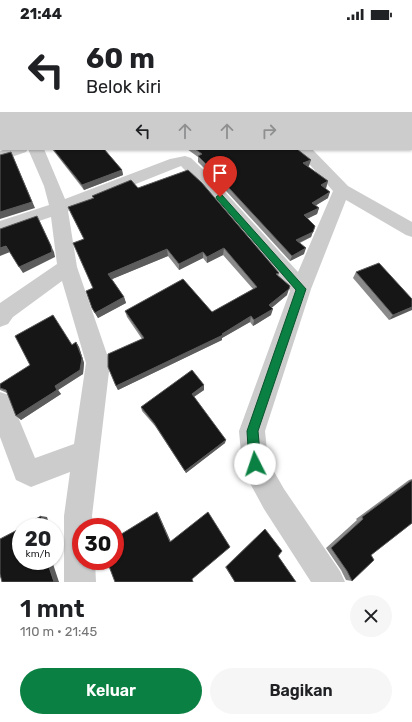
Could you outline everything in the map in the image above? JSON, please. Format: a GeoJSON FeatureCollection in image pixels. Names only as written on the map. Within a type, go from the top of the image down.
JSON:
{"type":"FeatureCollection","features":[{"type":"Feature","properties":{"kind":"street"},"geometry":{"type":"LineString","coordinates":[[0,156],[18,150]]}},
{"type":"Feature","properties":{"kind":"street"},"geometry":{"type":"LineString","coordinates":[[36,150],[52,186],[59,208],[67,267],[98,363],[78,516],[80,582]]}},
{"type":"Feature","properties":{"kind":"street"},"geometry":{"type":"LineString","coordinates":[[305,150],[342,190],[412,230]]}},
{"type":"Feature","properties":{"kind":"street"},"geometry":{"type":"LineString","coordinates":[[0,228],[59,208],[176,162],[185,161],[209,185],[301,289]]}},
{"type":"Feature","properties":{"kind":"street"},"geometry":{"type":"LineString","coordinates":[[330,582],[274,498],[255,464],[252,431],[301,289],[342,190]]}},
{"type":"Feature","properties":{"kind":"street"},"geometry":{"type":"LineString","coordinates":[[0,318],[5,311],[67,267]]}},
{"type":"Feature","properties":{"kind":"street"},"geometry":{"type":"LineString","coordinates":[[0,404],[26,470],[30,473],[38,472],[86,453]]}},
{"type":"Feature","properties":{"kind":"building"},"geometry":{"type":"Polygon","coordinates":[[[54,150],[105,150],[122,170],[82,185],[54,150]]]}},
{"type":"Feature","properties":{"kind":"building"},"geometry":{"type":"Polygon","coordinates":[[[196,150],[298,150],[311,160],[303,163],[328,181],[321,185],[330,192],[312,203],[319,208],[304,215],[315,226],[313,232],[296,240],[306,248],[292,256],[198,156],[202,154],[196,150]]]}},
{"type":"Feature","properties":{"kind":"building"},"geometry":{"type":"Polygon","coordinates":[[[11,152],[32,202],[0,212],[0,155],[11,152]]]}},
{"type":"Feature","properties":{"kind":"building"},"geometry":{"type":"Polygon","coordinates":[[[188,170],[202,183],[279,273],[276,274],[290,286],[289,289],[269,305],[273,309],[254,320],[251,316],[222,334],[223,335],[116,386],[108,367],[108,354],[144,338],[125,311],[183,279],[212,312],[257,287],[224,248],[207,257],[203,252],[179,264],[167,249],[108,274],[124,297],[95,313],[92,308],[86,291],[93,288],[73,243],[84,239],[68,207],[94,198],[92,196],[131,180],[138,188],[188,170]]]}},
{"type":"Feature","properties":{"kind":"building"},"geometry":{"type":"Polygon","coordinates":[[[37,216],[51,246],[52,252],[19,267],[6,246],[0,248],[0,229],[37,216]]]}},
{"type":"Feature","properties":{"kind":"building"},"geometry":{"type":"Polygon","coordinates":[[[379,263],[412,299],[412,307],[393,315],[356,272],[379,263]]]}},
{"type":"Feature","properties":{"kind":"building"},"geometry":{"type":"Polygon","coordinates":[[[53,315],[72,345],[76,342],[82,358],[80,370],[55,386],[57,390],[16,416],[6,390],[0,388],[0,384],[30,365],[15,336],[53,315]]]}},
{"type":"Feature","properties":{"kind":"building"},"geometry":{"type":"Polygon","coordinates":[[[192,370],[204,385],[192,394],[226,440],[185,471],[154,423],[141,407],[192,370]]]}},
{"type":"Feature","properties":{"kind":"building"},"geometry":{"type":"Polygon","coordinates":[[[412,480],[412,523],[371,555],[374,560],[352,581],[331,548],[363,519],[362,517],[412,480]]]}},
{"type":"Feature","properties":{"kind":"building"},"geometry":{"type":"Polygon","coordinates":[[[157,512],[170,542],[208,512],[230,547],[192,579],[193,582],[115,582],[110,570],[124,570],[124,532],[157,512]]]}},
{"type":"Feature","properties":{"kind":"building"},"geometry":{"type":"Polygon","coordinates":[[[265,529],[282,551],[278,556],[296,582],[235,582],[226,567],[265,529]]]}},
{"type":"Feature","properties":{"kind":"building"},"geometry":{"type":"Polygon","coordinates":[[[12,533],[12,570],[50,570],[54,582],[2,582],[0,574],[0,539],[12,533]]]}},
{"type":"Feature","properties":{"kind":"route"},"geometry":{"type":"LineString","coordinates":[[220,197],[301,289],[252,431],[255,464]]}}]}
